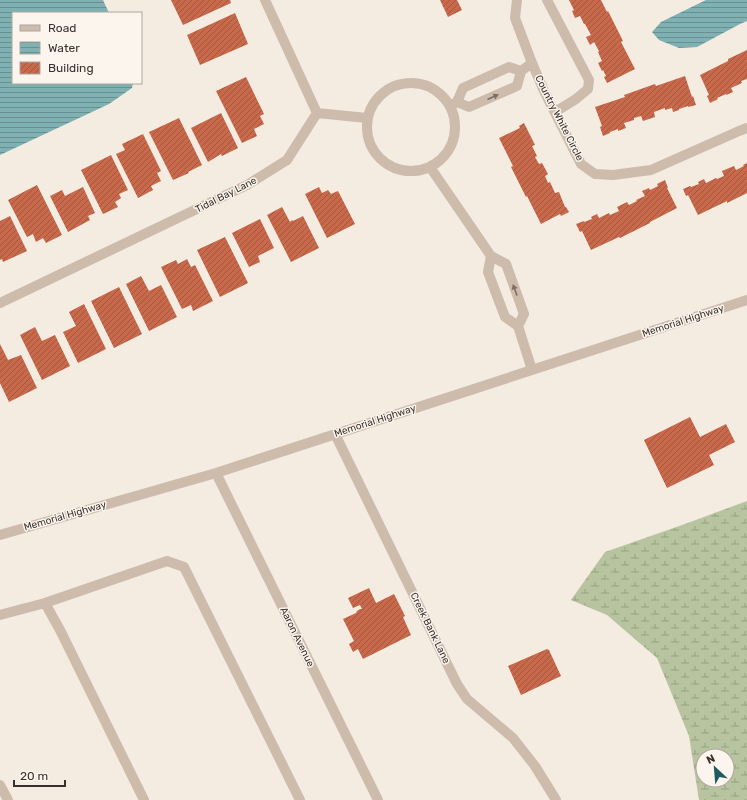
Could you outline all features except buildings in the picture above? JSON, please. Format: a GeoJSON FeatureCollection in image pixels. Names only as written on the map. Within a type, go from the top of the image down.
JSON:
{"type":"FeatureCollection","features":[{"type":"Feature","properties":{"kind":"street"},"geometry":{"type":"LineString","coordinates":[[265,0],[317,113],[367,118]]}},
{"type":"Feature","properties":{"kind":"street","name":"Country White Circle"},"geometry":{"type":"LineString","coordinates":[[517,0],[516,18],[544,91],[581,164],[595,174],[613,175],[651,170],[747,128]]}},
{"type":"Feature","properties":{"kind":"street"},"geometry":{"type":"LineString","coordinates":[[547,0],[589,80],[588,89],[576,99],[555,112]]}},
{"type":"Feature","properties":{"kind":"street","name":"Country White Circle"},"geometry":{"type":"LineString","coordinates":[[521,71],[509,67],[463,88],[454,104],[469,107],[517,86],[521,71],[532,63]]}},
{"type":"Feature","properties":{"kind":"street"},"geometry":{"type":"LineString","coordinates":[[416,82],[430,86],[454,104],[455,134],[450,148],[442,159],[430,167],[415,171],[400,170],[386,164],[375,154],[368,141],[366,126],[368,112],[376,98],[387,88],[401,83],[416,82]]}},
{"type":"Feature","properties":{"kind":"street","name":"Tidal Bay Lane"},"geometry":{"type":"LineString","coordinates":[[0,303],[247,186],[287,160],[317,113]]}},
{"type":"Feature","properties":{"kind":"street"},"geometry":{"type":"LineString","coordinates":[[430,167],[491,256],[506,264],[524,314],[518,326]]}},
{"type":"Feature","properties":{"kind":"street"},"geometry":{"type":"LineString","coordinates":[[491,256],[488,272],[505,317],[518,326],[532,370]]}},
{"type":"Feature","properties":{"kind":"street","name":"Memorial Highway"},"geometry":{"type":"LineString","coordinates":[[0,535],[216,473],[747,300]]}},
{"type":"Feature","properties":{"kind":"street","name":"Creek Bank Lane"},"geometry":{"type":"LineString","coordinates":[[335,434],[457,684],[467,699],[513,738],[535,766],[556,800]]}},
{"type":"Feature","properties":{"kind":"street","name":"Aaron Avenue"},"geometry":{"type":"LineString","coordinates":[[216,473],[378,800]]}},
{"type":"Feature","properties":{"kind":"street"},"geometry":{"type":"LineString","coordinates":[[0,615],[45,603],[167,561],[184,567],[300,800]]}},
{"type":"Feature","properties":{"kind":"street"},"geometry":{"type":"LineString","coordinates":[[45,603],[60,630],[144,800]]}},
{"type":"Feature","properties":{"kind":"street"},"geometry":{"type":"LineString","coordinates":[[0,785],[8,800]]}},
{"type":"Feature","properties":{"kind":"green space"},"geometry":{"type":"Polygon","coordinates":[[[747,501],[747,800],[699,800],[697,788],[735,788],[735,748],[695,748],[695,774],[689,736],[657,658],[607,615],[571,600],[605,552],[747,501]]]}},
{"type":"Feature","properties":{"kind":"water"},"geometry":{"type":"Polygon","coordinates":[[[0,0],[103,0],[109,12],[12,12],[12,84],[133,84],[132,88],[109,104],[0,155],[0,0]]]}},
{"type":"Feature","properties":{"kind":"water"},"geometry":{"type":"Polygon","coordinates":[[[706,0],[747,0],[747,21],[697,47],[679,48],[659,40],[652,32],[661,22],[706,0]]]}}]}
